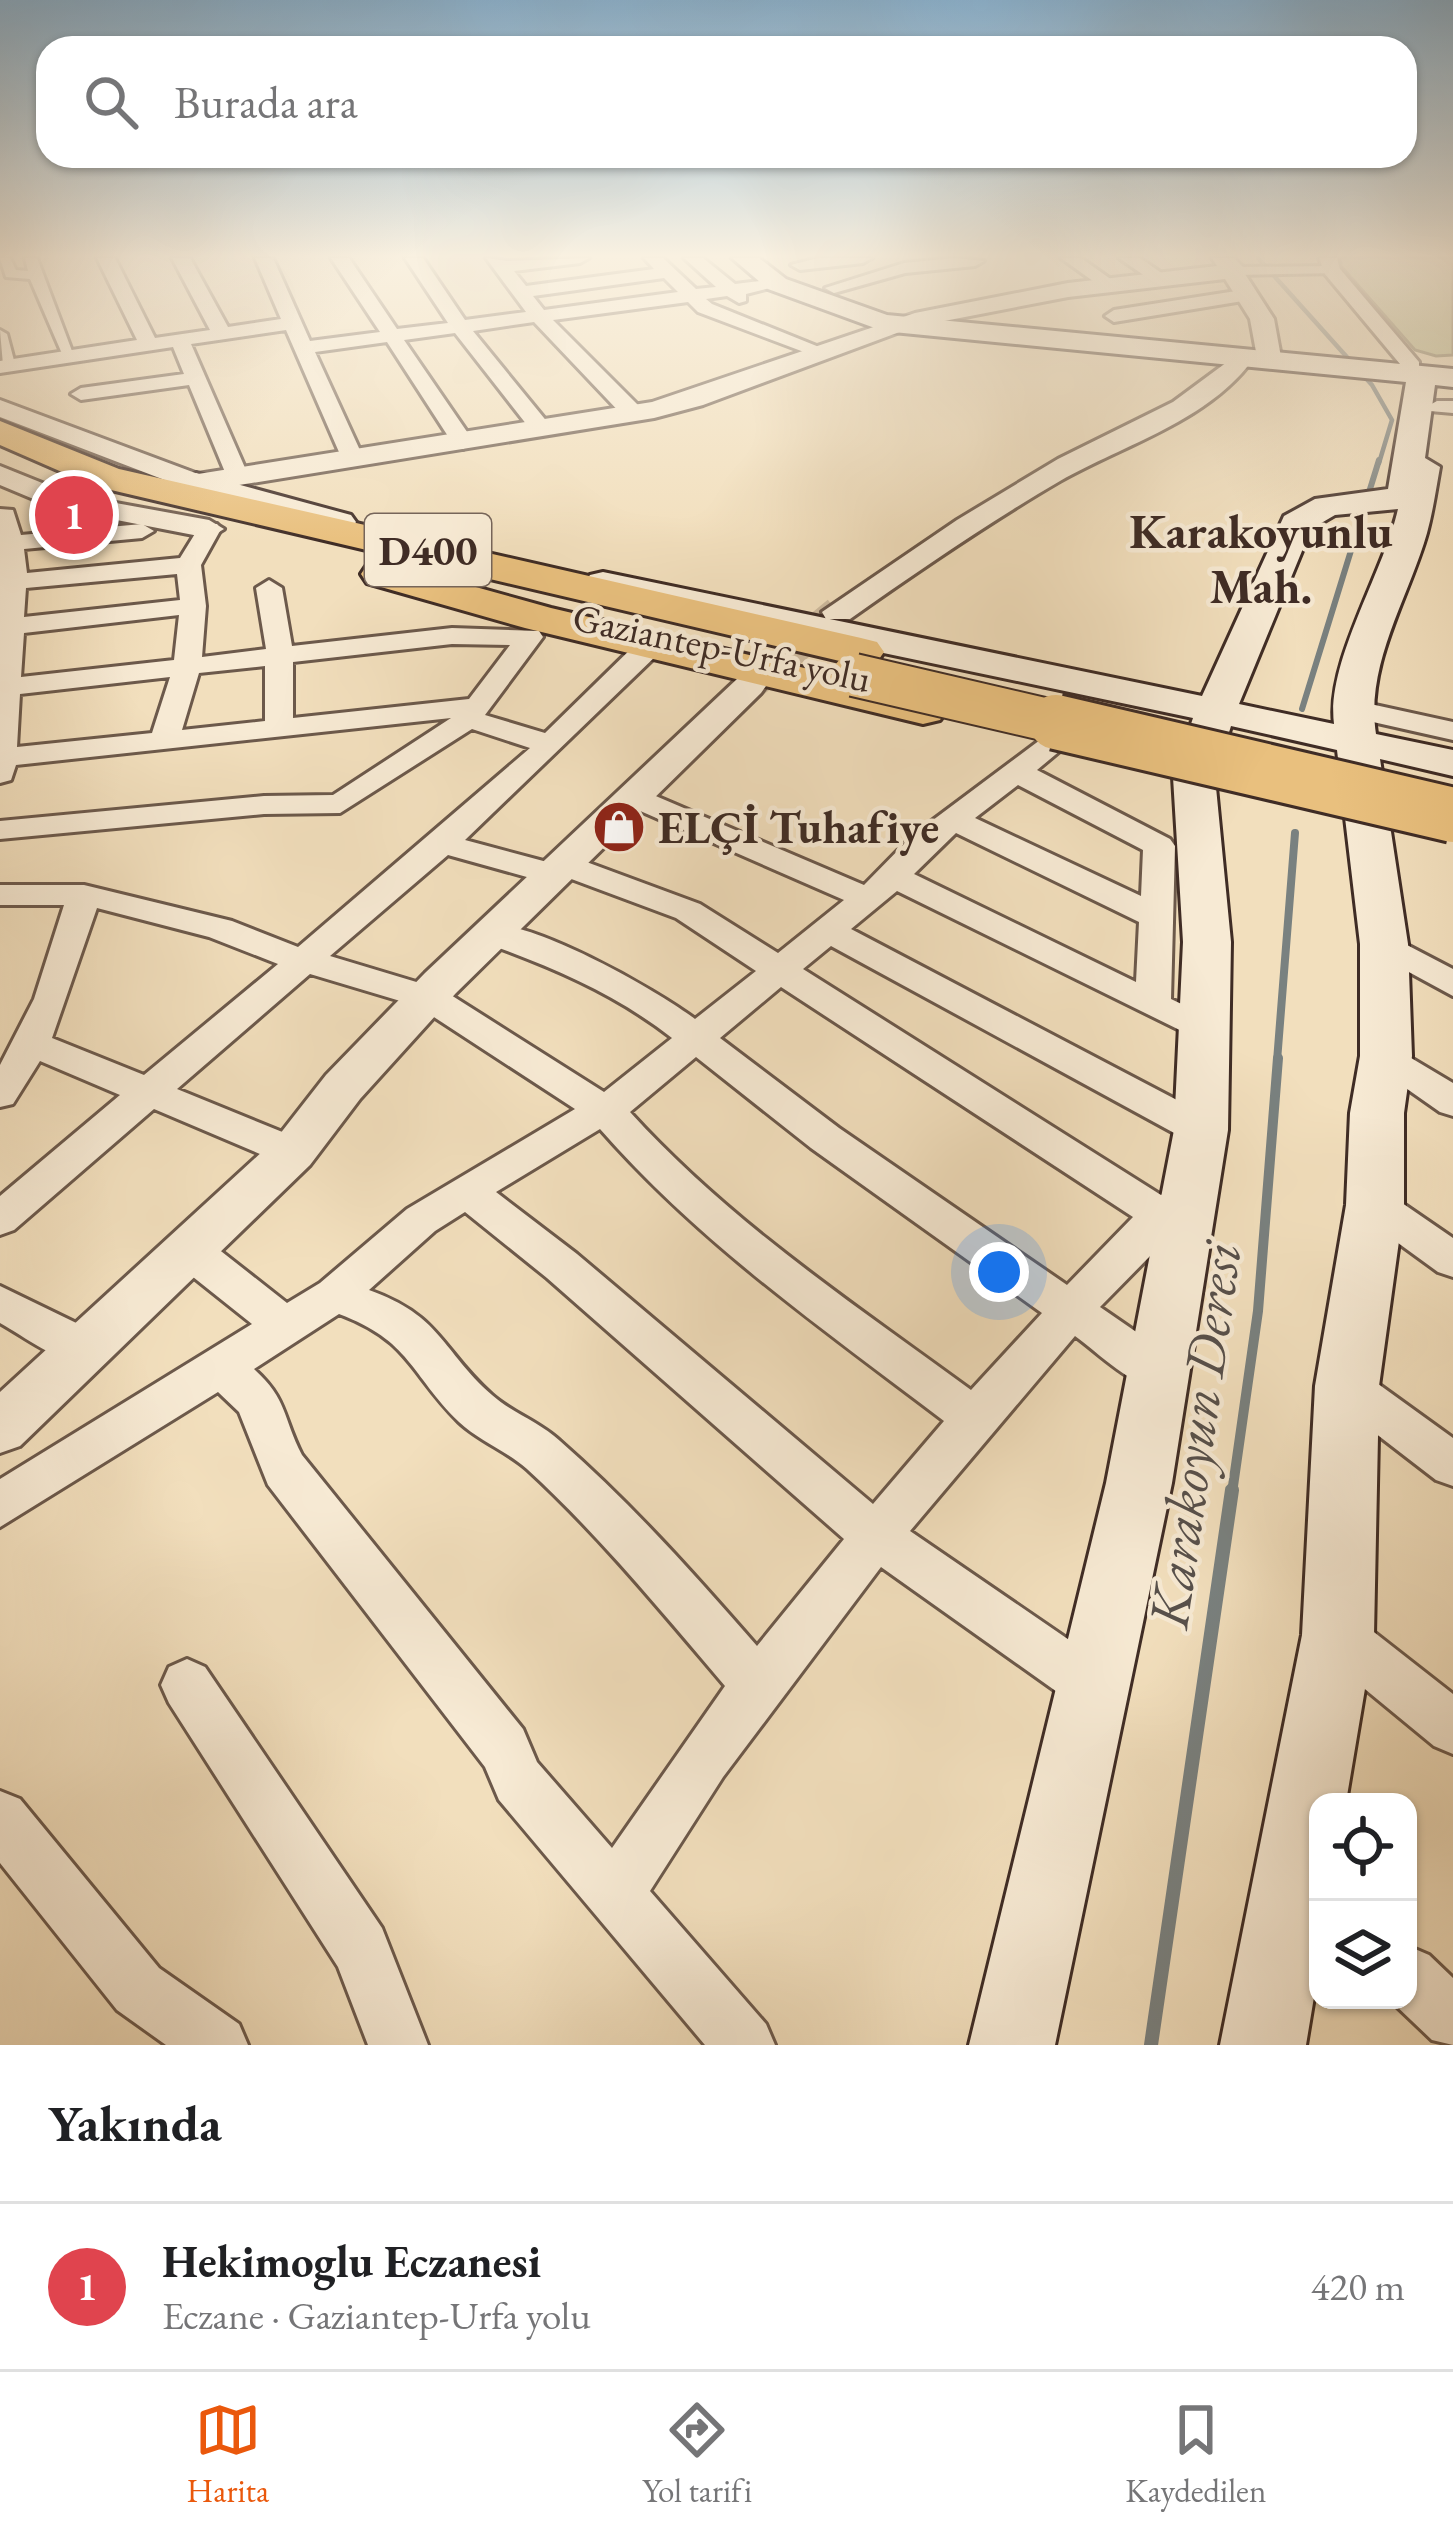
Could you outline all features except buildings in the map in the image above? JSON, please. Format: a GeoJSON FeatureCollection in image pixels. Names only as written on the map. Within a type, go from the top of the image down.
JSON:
{"type":"FeatureCollection","features":[{"type":"Feature","properties":{"kind":"highway","name":"Gaziantep-Urfa yolu"},"geometry":{"type":"LineString","coordinates":[[0,432],[107,478],[243,513],[490,563],[1453,784]]}},
{"type":"Feature","properties":{"kind":"highway","name":"Gaziantep-Urfa yolu"},"geometry":{"type":"LineString","coordinates":[[0,452],[76,484],[199,547],[851,646],[1453,815]]}},
{"type":"Feature","properties":{"kind":"highway"},"geometry":{"type":"LineString","coordinates":[[382,574],[649,646],[1058,740],[1453,839]]}},
{"type":"Feature","properties":{"kind":"main road"},"geometry":{"type":"LineString","coordinates":[[1215,353],[1431,380]]}},
{"type":"Feature","properties":{"kind":"main road"},"geometry":{"type":"LineString","coordinates":[[1012,2045],[1161,1373],[1174,1206],[1201,1130],[1178,1018],[1207,942],[1194,777],[1215,712],[1314,519],[1375,513],[1404,492],[1431,380]]}},
{"type":"Feature","properties":{"kind":"main road"},"geometry":{"type":"LineString","coordinates":[[1263,2045],[1308,1880],[1338,1636],[1347,1386],[1375,1205],[1377,1113],[1386,1056],[1384,944],[1355,726],[1375,622],[1407,540],[1431,380]]}},
{"type":"Feature","properties":{"kind":"main road"},"geometry":{"type":"LineString","coordinates":[[196,483],[490,563],[797,620],[1215,712],[1355,726],[1453,763]]}},
{"type":"Feature","properties":{"kind":"main road"},"geometry":{"type":"LineString","coordinates":[[1375,513],[1407,540]]}},
{"type":"Feature","properties":{"kind":"street"},"geometry":{"type":"LineString","coordinates":[[6,366],[88,353]]}},
{"type":"Feature","properties":{"kind":"street"},"geometry":{"type":"LineString","coordinates":[[186,353],[238,477]]}},
{"type":"Feature","properties":{"kind":"street"},"geometry":{"type":"LineString","coordinates":[[304,353],[353,459]]}},
{"type":"Feature","properties":{"kind":"street"},"geometry":{"type":"LineString","coordinates":[[405,353],[463,442]]}},
{"type":"Feature","properties":{"kind":"street"},"geometry":{"type":"LineString","coordinates":[[481,353],[542,429]]}},
{"type":"Feature","properties":{"kind":"street"},"geometry":{"type":"LineString","coordinates":[[575,353],[634,414]]}},
{"type":"Feature","properties":{"kind":"street"},"geometry":{"type":"LineString","coordinates":[[0,408],[196,483],[680,404],[784,353]]}},
{"type":"Feature","properties":{"kind":"street"},"geometry":{"type":"LineString","coordinates":[[851,646],[1046,477],[1197,398],[1236,370],[1271,359],[1270,353]]}},
{"type":"Feature","properties":{"kind":"street"},"geometry":{"type":"LineString","coordinates":[[1408,353],[1431,380]]}},
{"type":"Feature","properties":{"kind":"street"},"geometry":{"type":"LineString","coordinates":[[81,394],[197,378]]}},
{"type":"Feature","properties":{"kind":"street"},"geometry":{"type":"LineString","coordinates":[[0,476],[199,547]]}},
{"type":"Feature","properties":{"kind":"street"},"geometry":{"type":"LineString","coordinates":[[65,502],[7,549],[1,763],[165,738],[473,712],[549,744]]}},
{"type":"Feature","properties":{"kind":"street"},"geometry":{"type":"LineString","coordinates":[[7,549],[142,531]]}},
{"type":"Feature","properties":{"kind":"street"},"geometry":{"type":"LineString","coordinates":[[7,549],[199,547]]}},
{"type":"Feature","properties":{"kind":"street"},"geometry":{"type":"LineString","coordinates":[[165,738],[187,667],[199,547]]}},
{"type":"Feature","properties":{"kind":"street"},"geometry":{"type":"LineString","coordinates":[[269,588],[280,645],[279,726]]}},
{"type":"Feature","properties":{"kind":"street"},"geometry":{"type":"LineString","coordinates":[[5,627],[193,606]]}},
{"type":"Feature","properties":{"kind":"street"},"geometry":{"type":"LineString","coordinates":[[2,688],[187,667],[430,614]]}},
{"type":"Feature","properties":{"kind":"street"},"geometry":{"type":"LineString","coordinates":[[0,830],[265,805],[340,803],[473,712],[530,637],[280,645]]}},
{"type":"Feature","properties":{"kind":"street"},"geometry":{"type":"LineString","coordinates":[[0,1219],[441,843],[649,646]]}},
{"type":"Feature","properties":{"kind":"street"},"geometry":{"type":"LineString","coordinates":[[0,1428],[292,1152],[320,1124],[339,1091],[492,933],[748,686]]}},
{"type":"Feature","properties":{"kind":"street"},"geometry":{"type":"LineString","coordinates":[[1355,726],[1453,731]]}},
{"type":"Feature","properties":{"kind":"street"},"geometry":{"type":"LineString","coordinates":[[0,1505],[335,1295],[421,1220],[567,1128],[606,1111],[880,887],[924,842],[1058,740]]}},
{"type":"Feature","properties":{"kind":"street"},"geometry":{"type":"LineString","coordinates":[[1019,772],[1159,846],[1160,918],[1178,1018]]}},
{"type":"Feature","properties":{"kind":"street"},"geometry":{"type":"LineString","coordinates":[[634,797],[880,887],[1178,1018]]}},
{"type":"Feature","properties":{"kind":"street"},"geometry":{"type":"LineString","coordinates":[[953,819],[1160,918]]}},
{"type":"Feature","properties":{"kind":"street"},"geometry":{"type":"LineString","coordinates":[[441,843],[557,869],[688,911],[775,970],[1174,1206],[973,1417],[875,1535],[688,1773],[616,1897]]}},
{"type":"Feature","properties":{"kind":"street"},"geometry":{"type":"LineString","coordinates":[[0,895],[84,895],[220,929],[430,998],[606,1111],[669,1181],[727,1233],[973,1417]]}},
{"type":"Feature","properties":{"kind":"street"},"geometry":{"type":"LineString","coordinates":[[0,1094],[55,994],[84,895]]}},
{"type":"Feature","properties":{"kind":"street"},"geometry":{"type":"LineString","coordinates":[[827,930],[1201,1130]]}},
{"type":"Feature","properties":{"kind":"street"},"geometry":{"type":"LineString","coordinates":[[492,933],[626,987],[697,1034],[825,1138],[1161,1373]]}},
{"type":"Feature","properties":{"kind":"street"},"geometry":{"type":"LineString","coordinates":[[1384,944],[1453,984]]}},
{"type":"Feature","properties":{"kind":"street"},"geometry":{"type":"LineString","coordinates":[[21,1053],[151,1094],[292,1152]]}},
{"type":"Feature","properties":{"kind":"street"},"geometry":{"type":"LineString","coordinates":[[1386,1056],[1453,1102]]}},
{"type":"Feature","properties":{"kind":"street"},"geometry":{"type":"LineString","coordinates":[[468,1192],[562,1266],[875,1535],[1092,1686]]}},
{"type":"Feature","properties":{"kind":"street"},"geometry":{"type":"LineString","coordinates":[[1375,1205],[1453,1260]]}},
{"type":"Feature","properties":{"kind":"street"},"geometry":{"type":"LineString","coordinates":[[188,1249],[285,1326]]}},
{"type":"Feature","properties":{"kind":"street"},"geometry":{"type":"LineString","coordinates":[[335,1295],[389,1315],[415,1334],[476,1409],[541,1451],[669,1582],[758,1686]]}},
{"type":"Feature","properties":{"kind":"street"},"geometry":{"type":"LineString","coordinates":[[0,1303],[85,1348]]}},
{"type":"Feature","properties":{"kind":"street"},"geometry":{"type":"LineString","coordinates":[[221,1366],[263,1406],[261,1419],[285,1470],[496,1737],[518,1781],[745,2045]]}},
{"type":"Feature","properties":{"kind":"street"},"geometry":{"type":"LineString","coordinates":[[1347,1386],[1453,1465]]}},
{"type":"Feature","properties":{"kind":"street"},"geometry":{"type":"LineString","coordinates":[[1338,1636],[1453,1727]]}},
{"type":"Feature","properties":{"kind":"street"},"geometry":{"type":"LineString","coordinates":[[187,1685],[361,1949],[398,2045]]}},
{"type":"Feature","properties":{"kind":"street"},"geometry":{"type":"LineString","coordinates":[[0,1819],[138,1989],[218,2045]]}},
{"type":"Feature","properties":{"kind":"street"},"geometry":{"type":"LineString","coordinates":[[1417,1985],[1453,2019]]}},
{"type":"Feature","properties":{"kind":"waterway","name":"Karakoyun Deresi"},"geometry":{"type":"LineString","coordinates":[[1344,353],[1372,385],[1392,420],[1379,463]]}},
{"type":"Feature","properties":{"kind":"waterway","name":"Karakoyun Deresi"},"geometry":{"type":"LineString","coordinates":[[1302,709],[1379,460]]}},
{"type":"Feature","properties":{"kind":"waterway","name":"Karakoyun Deresi"},"geometry":{"type":"LineString","coordinates":[[1277,1061],[1295,833]]}},
{"type":"Feature","properties":{"kind":"waterway","name":"Karakoyun Deresi"},"geometry":{"type":"LineString","coordinates":[[1232,1493],[1258,1311],[1278,1058]]}},
{"type":"Feature","properties":{"kind":"waterway","name":"Karakoyun Deresi"},"geometry":{"type":"LineString","coordinates":[[1151,2045],[1232,1490]]}},
{"type":"Feature","properties":{"kind":"tunnel"},"geometry":{"type":"LineString","coordinates":[[749,686],[838,612]]}},
{"type":"Feature","properties":{"kind":"place","name":"Hekimoglu Eczanesi"},"geometry":{"type":"Point","coordinates":[74,515]}},
{"type":"Feature","properties":{"kind":"place","name":"ELÇİ Tuhafiye"},"geometry":{"type":"Point","coordinates":[619,827]}},
{"type":"Feature","properties":{"kind":"district","name":"Karakoyunlu Mah."},"geometry":{"type":"Point","coordinates":[1261,558]}}]}
